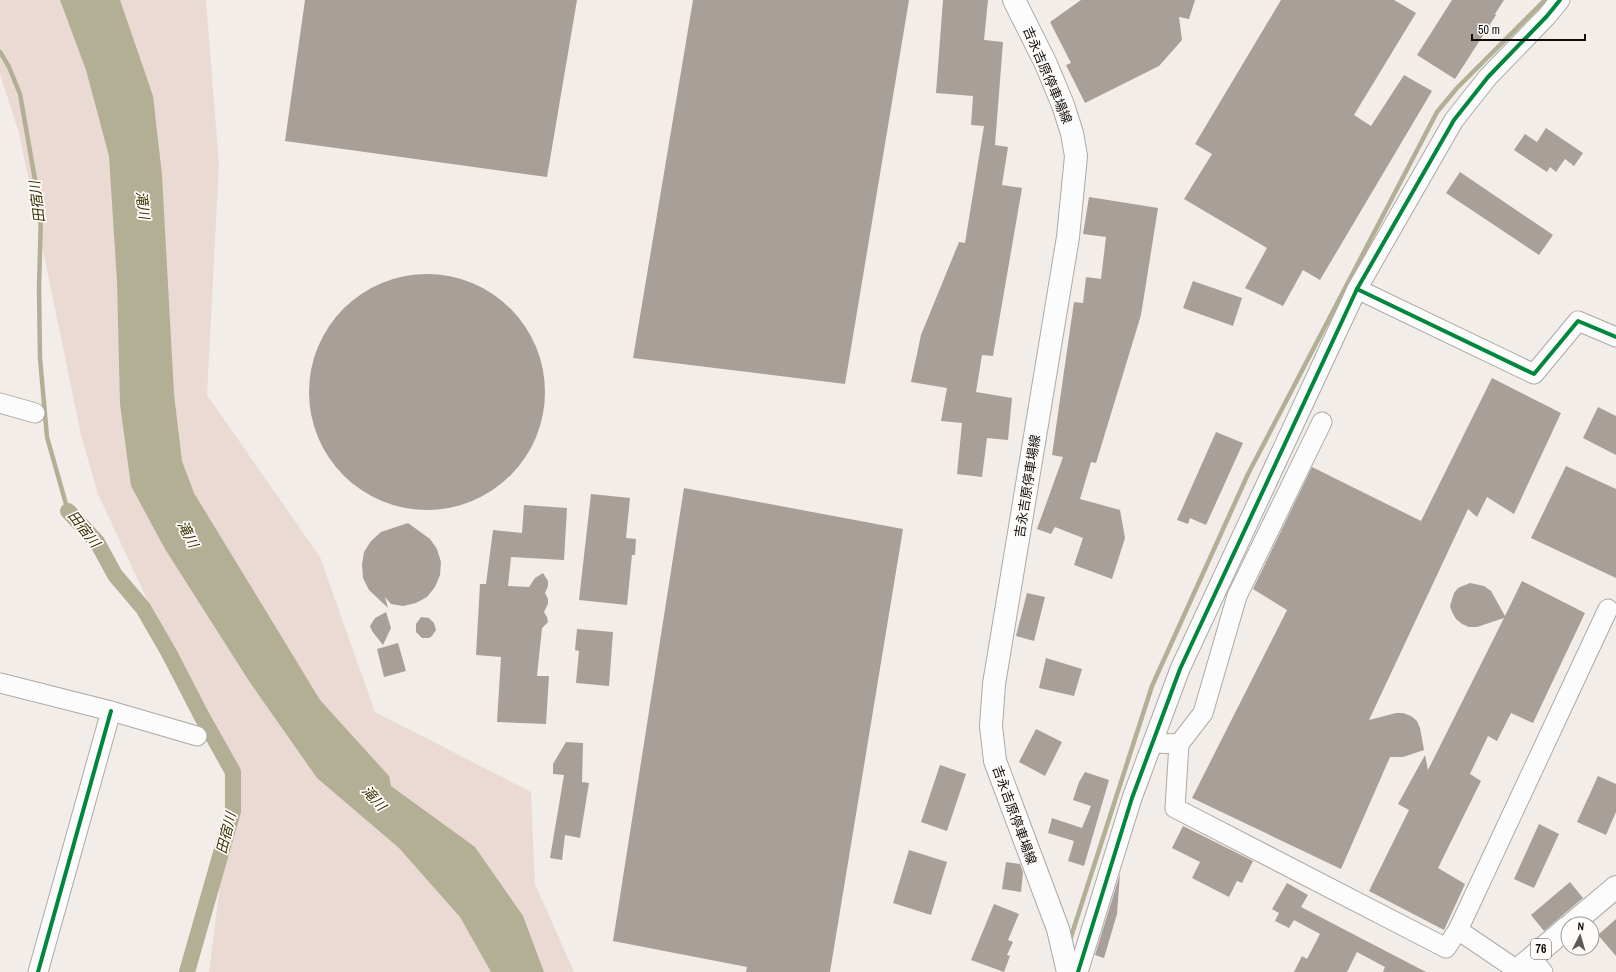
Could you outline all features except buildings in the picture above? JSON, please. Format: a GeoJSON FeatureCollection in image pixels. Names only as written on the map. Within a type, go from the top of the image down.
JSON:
{"type":"FeatureCollection","features":[{"type":"Feature","properties":{"kind":"main road","name":"吉永吉原停車場線"},"geometry":{"type":"LineString","coordinates":[[1014,0],[1046,64],[1063,105],[1072,133],[1076,156],[1068,237],[994,684],[991,726],[995,761],[1058,929],[1068,972]]}},
{"type":"Feature","properties":{"kind":"main road"},"geometry":{"type":"LineString","coordinates":[[1582,916],[1616,887]]}},
{"type":"Feature","properties":{"kind":"main road","name":"76"},"geometry":{"type":"LineString","coordinates":[[1527,968],[1560,935]]}},
{"type":"Feature","properties":{"kind":"street"},"geometry":{"type":"LineString","coordinates":[[1078,972],[1132,798],[1180,669],[1357,289],[1454,120],[1488,77],[1547,16],[1560,0]]}},
{"type":"Feature","properties":{"kind":"street"},"geometry":{"type":"LineString","coordinates":[[1357,289],[1534,374],[1578,321],[1616,337]]}},
{"type":"Feature","properties":{"kind":"street"},"geometry":{"type":"LineString","coordinates":[[0,403],[35,413]]}},
{"type":"Feature","properties":{"kind":"street"},"geometry":{"type":"LineString","coordinates":[[1322,422],[1237,596],[1203,713],[1179,744],[1175,808],[1446,948],[1458,930],[1608,609]]}},
{"type":"Feature","properties":{"kind":"street"},"geometry":{"type":"LineString","coordinates":[[0,683],[111,711],[197,736]]}},
{"type":"Feature","properties":{"kind":"street"},"geometry":{"type":"LineString","coordinates":[[38,972],[111,711]]}},
{"type":"Feature","properties":{"kind":"street"},"geometry":{"type":"LineString","coordinates":[[1153,743],[1179,744]]}},
{"type":"Feature","properties":{"kind":"street"},"geometry":{"type":"LineString","coordinates":[[1458,930],[1527,968]]}},
{"type":"Feature","properties":{"kind":"shaded area"},"geometry":{"type":"Polygon","coordinates":[[[0,0],[206,0],[219,165],[207,395],[320,557],[375,712],[531,792],[535,884],[574,972],[209,972],[232,792],[201,715],[98,494],[81,435],[19,133],[0,74],[0,0]]]}},
{"type":"Feature","properties":{"kind":"water","name":"滝川"},"geometry":{"type":"Polygon","coordinates":[[[60,0],[120,0],[153,96],[162,175],[174,394],[182,461],[194,493],[320,700],[389,776],[391,786],[475,847],[523,916],[544,972],[491,972],[460,917],[399,848],[317,778],[249,681],[165,549],[131,486],[120,404],[117,281],[109,156],[86,70],[60,0]]]}},
{"type":"Feature","properties":{"kind":"waterway"},"geometry":{"type":"LineString","coordinates":[[1069,943],[1152,686],[1248,474],[1437,112],[1457,88],[1545,0]]}},
{"type":"Feature","properties":{"kind":"waterway","name":"田宿川"},"geometry":{"type":"LineString","coordinates":[[0,52],[9,67],[20,94],[41,214],[39,288],[40,358],[47,437],[68,511]]}},
{"type":"Feature","properties":{"kind":"waterway","name":"田宿川"},"geometry":{"type":"LineString","coordinates":[[68,511],[97,542],[115,575],[143,608],[233,772],[233,811],[187,972]]}},
{"type":"Feature","properties":{"kind":"cycle path"},"geometry":{"type":"LineString","coordinates":[[1078,972],[1132,798],[1180,669],[1357,289],[1454,120],[1488,77],[1547,16],[1560,0]]}},
{"type":"Feature","properties":{"kind":"cycle path"},"geometry":{"type":"LineString","coordinates":[[1357,289],[1534,374],[1578,321],[1616,337]]}},
{"type":"Feature","properties":{"kind":"cycle path"},"geometry":{"type":"LineString","coordinates":[[38,972],[111,711]]}}]}
